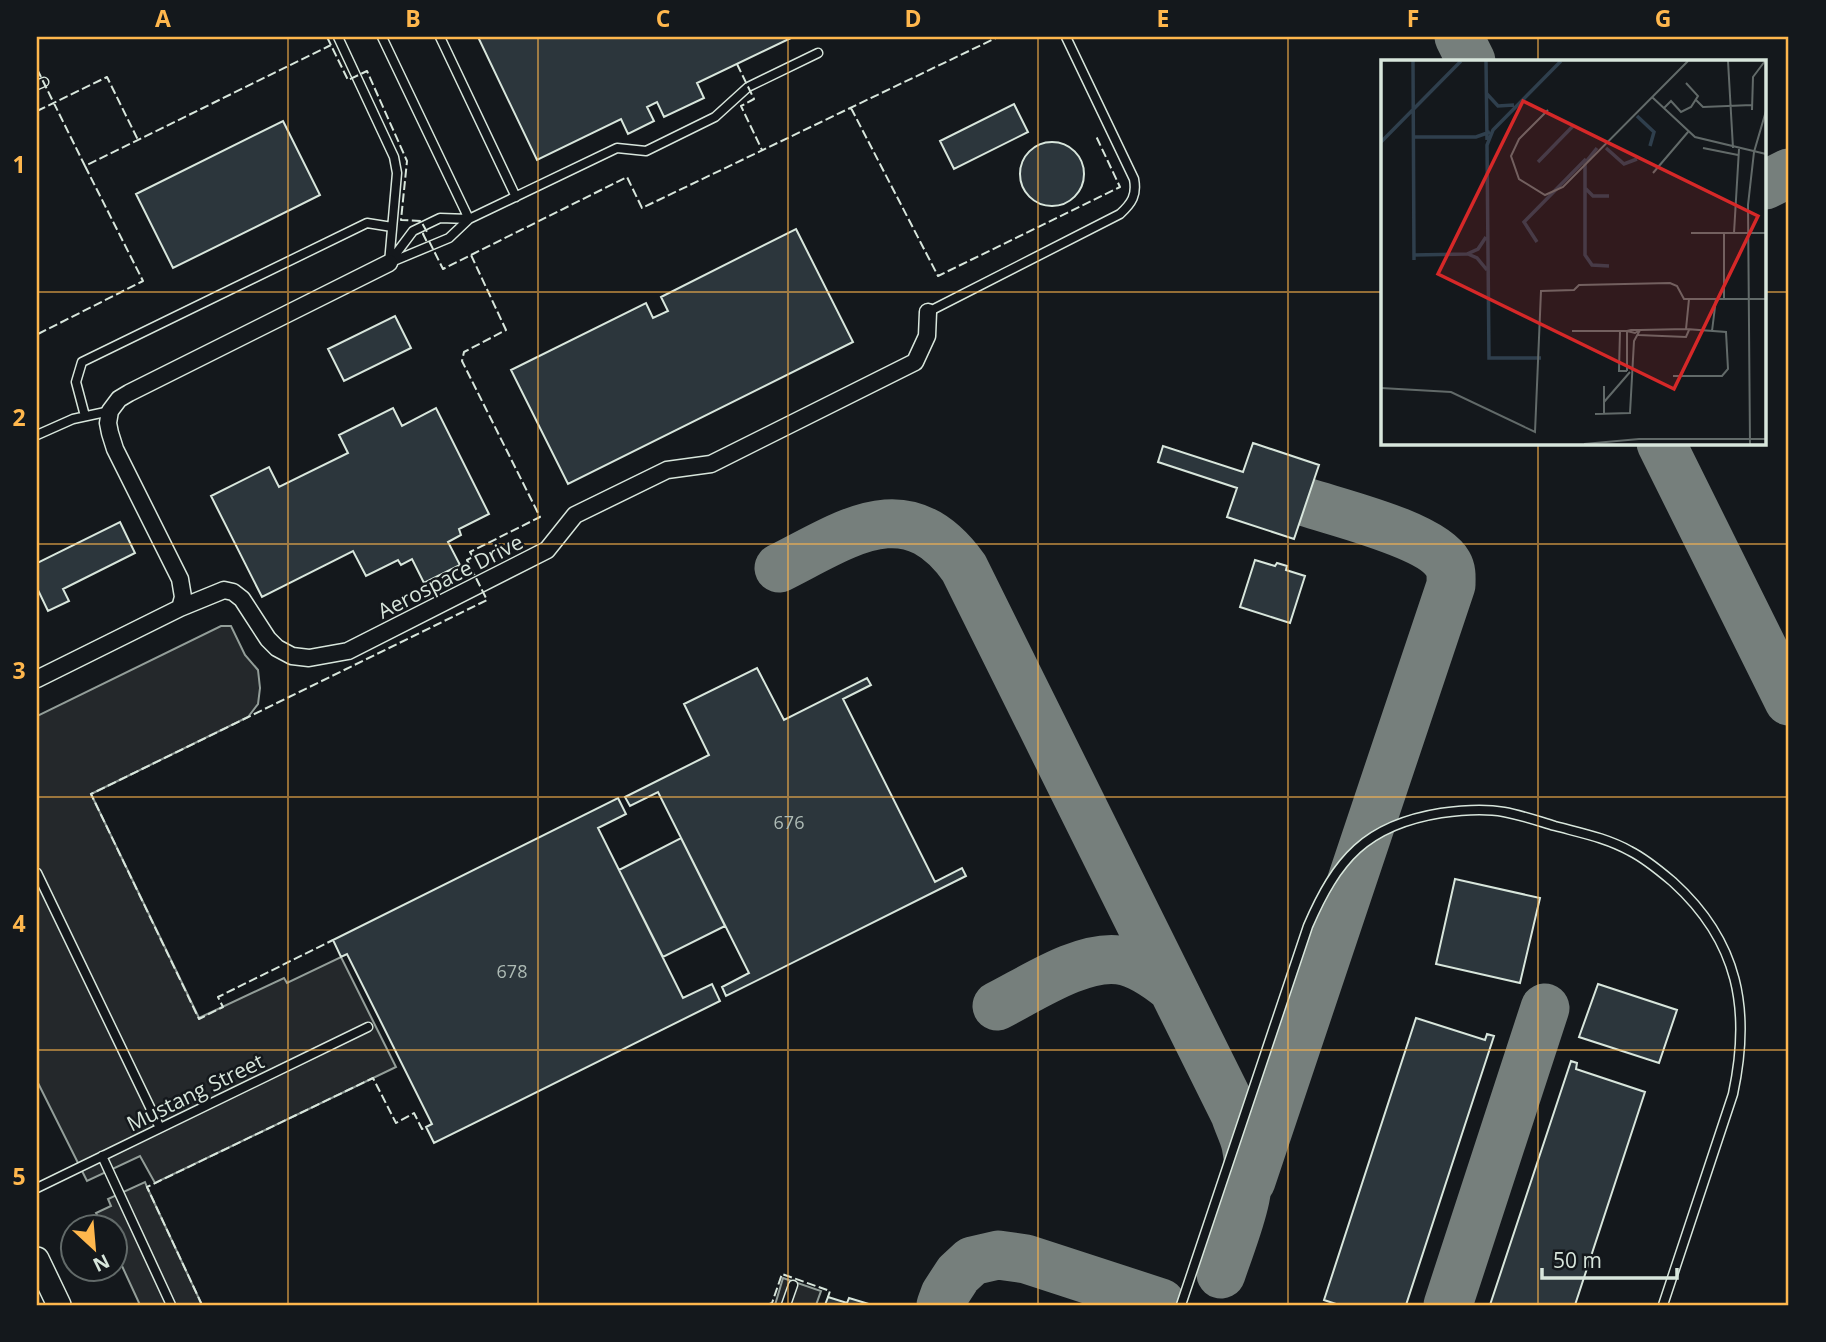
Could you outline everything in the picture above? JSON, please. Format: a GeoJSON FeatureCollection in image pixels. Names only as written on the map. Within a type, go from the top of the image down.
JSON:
{"type":"FeatureCollection","features":[{"type":"Feature","properties":{"kind":"street"},"geometry":{"type":"LineString","coordinates":[[180,608],[183,597],[180,579],[115,449],[108,423],[110,411],[119,399],[128,393],[389,263]]}},
{"type":"Feature","properties":{"kind":"street","name":"Aerospace Drive"},"geometry":{"type":"LineString","coordinates":[[37,679],[180,608],[224,590],[233,592],[242,599],[268,639],[277,648],[292,656],[329,656],[348,651],[547,550],[575,515],[667,470],[710,464],[915,362],[927,336],[928,312]]}},
{"type":"Feature","properties":{"kind":"street"},"geometry":{"type":"LineString","coordinates":[[37,1259],[59,1305]]}},
{"type":"Feature","properties":{"kind":"lane"},"geometry":{"type":"LineString","coordinates":[[338,37],[394,157],[397,173],[389,263]]}},
{"type":"Feature","properties":{"kind":"lane"},"geometry":{"type":"LineString","coordinates":[[382,37],[469,219]]}},
{"type":"Feature","properties":{"kind":"lane"},"geometry":{"type":"LineString","coordinates":[[440,37],[516,197]]}},
{"type":"Feature","properties":{"kind":"lane"},"geometry":{"type":"LineString","coordinates":[[928,312],[1120,214],[1131,204],[1136,190],[1134,179],[1066,37]]}},
{"type":"Feature","properties":{"kind":"lane"},"geometry":{"type":"LineString","coordinates":[[389,263],[449,238],[469,219],[617,148],[646,151],[715,117],[748,87],[818,53]]}},
{"type":"Feature","properties":{"kind":"lane"},"geometry":{"type":"LineString","coordinates":[[389,263],[413,231],[440,218],[469,219]]}},
{"type":"Feature","properties":{"kind":"lane"},"geometry":{"type":"LineString","coordinates":[[85,416],[76,382],[82,362],[367,223],[392,227]]}},
{"type":"Feature","properties":{"kind":"lane"},"geometry":{"type":"LineString","coordinates":[[37,435],[73,419],[110,411]]}},
{"type":"Feature","properties":{"kind":"lane"},"geometry":{"type":"LineString","coordinates":[[1181,1305],[1303,939],[1321,896],[1342,863],[1365,841],[1400,822],[1472,809],[1503,811],[1606,840],[1632,851],[1693,901],[1715,930],[1728,958],[1742,1023],[1740,1061],[1734,1094],[1663,1305]]}},
{"type":"Feature","properties":{"kind":"lane"},"geometry":{"type":"LineString","coordinates":[[37,873],[160,1128]]}},
{"type":"Feature","properties":{"kind":"lane","name":"Mustang Street"},"geometry":{"type":"LineString","coordinates":[[37,1188],[368,1027]]}},
{"type":"Feature","properties":{"kind":"lane"},"geometry":{"type":"LineString","coordinates":[[102,1156],[171,1305]]}},
{"type":"Feature","properties":{"kind":"lane"},"geometry":{"type":"LineString","coordinates":[[786,1305],[793,1285]]}},
{"type":"Feature","properties":{"kind":"shaded area"},"geometry":{"type":"Polygon","coordinates":[[[221,626],[231,626],[245,655],[258,670],[258,704],[248,717],[91,794],[199,1018],[284,978],[287,983],[341,957],[396,1067],[155,1183],[140,1156],[87,1181],[37,1081],[37,716],[221,626]]]}},
{"type":"Feature","properties":{"kind":"shaded area"},"geometry":{"type":"Polygon","coordinates":[[[145,1182],[202,1305],[140,1305],[129,1282],[130,1212],[98,1212],[111,1206],[108,1199],[145,1182]]]}},
{"type":"Feature","properties":{"kind":"shaded area"},"geometry":{"type":"Polygon","coordinates":[[[783,1278],[821,1291],[816,1305],[775,1305],[783,1278]]]}},
{"type":"Feature","properties":{"kind":"building"},"geometry":{"type":"Polygon","coordinates":[[[478,37],[793,37],[697,83],[704,98],[664,117],[657,102],[647,107],[654,121],[628,134],[621,119],[537,160],[478,37]]]}},
{"type":"Feature","properties":{"kind":"building"},"geometry":{"type":"Polygon","coordinates":[[[1014,104],[1028,132],[954,169],[940,141],[1014,104]]]}},
{"type":"Feature","properties":{"kind":"building"},"geometry":{"type":"Polygon","coordinates":[[[283,121],[320,195],[173,268],[136,194],[283,121]]]}},
{"type":"Feature","properties":{"kind":"building"},"geometry":{"type":"Polygon","coordinates":[[[1046,142],[1058,142],[1075,151],[1082,162],[1082,186],[1075,197],[1058,206],[1046,206],[1034,201],[1025,192],[1020,180],[1020,168],[1025,156],[1034,147],[1046,142]]]}},
{"type":"Feature","properties":{"kind":"building"},"geometry":{"type":"Polygon","coordinates":[[[796,229],[853,342],[568,484],[511,370],[646,303],[653,318],[668,311],[661,297],[796,229]]]}},
{"type":"Feature","properties":{"kind":"building"},"geometry":{"type":"Polygon","coordinates":[[[395,316],[411,348],[344,381],[328,349],[395,316]]]}},
{"type":"Feature","properties":{"kind":"building"},"geometry":{"type":"Polygon","coordinates":[[[393,408],[402,426],[436,408],[489,514],[459,529],[461,535],[448,542],[460,565],[424,583],[412,559],[401,565],[398,560],[366,576],[353,551],[262,597],[211,496],[269,467],[279,487],[348,453],[339,435],[393,408]]]}},
{"type":"Feature","properties":{"kind":"building"},"geometry":{"type":"Polygon","coordinates":[[[1253,443],[1319,465],[1294,539],[1227,517],[1237,488],[1158,462],[1163,446],[1243,472],[1253,443]]]}},
{"type":"Feature","properties":{"kind":"building"},"geometry":{"type":"Polygon","coordinates":[[[120,522],[135,553],[63,589],[69,601],[48,611],[37,588],[37,563],[120,522]]]}},
{"type":"Feature","properties":{"kind":"building"},"geometry":{"type":"Polygon","coordinates":[[[1255,560],[1275,566],[1277,563],[1287,566],[1286,570],[1305,576],[1290,623],[1240,607],[1255,560]]]}},
{"type":"Feature","properties":{"kind":"building"},"geometry":{"type":"Polygon","coordinates":[[[757,668],[784,720],[867,678],[871,685],[843,699],[935,882],[962,868],[966,876],[726,996],[722,987],[749,973],[658,792],[630,806],[625,797],[709,755],[684,704],[757,668]]]}},
{"type":"Feature","properties":{"kind":"building"},"geometry":{"type":"Polygon","coordinates":[[[618,798],[626,814],[598,828],[683,998],[712,984],[720,1001],[434,1143],[426,1127],[432,1124],[347,954],[341,957],[333,940],[618,798]]]}},
{"type":"Feature","properties":{"kind":"building"},"geometry":{"type":"Polygon","coordinates":[[[681,838],[725,926],[663,957],[619,870],[681,838]]]}},
{"type":"Feature","properties":{"kind":"building"},"geometry":{"type":"Polygon","coordinates":[[[1455,879],[1540,898],[1520,983],[1436,964],[1455,879]]]}},
{"type":"Feature","properties":{"kind":"building"},"geometry":{"type":"Polygon","coordinates":[[[1598,984],[1677,1010],[1659,1063],[1579,1037],[1598,984]]]}},
{"type":"Feature","properties":{"kind":"building"},"geometry":{"type":"Polygon","coordinates":[[[1416,1018],[1485,1040],[1487,1034],[1494,1036],[1406,1305],[1339,1305],[1324,1300],[1416,1018]]]}},
{"type":"Feature","properties":{"kind":"building"},"geometry":{"type":"Polygon","coordinates":[[[1571,1061],[1577,1063],[1576,1069],[1645,1092],[1575,1305],[1490,1305],[1571,1061]]]}},
{"type":"Feature","properties":{"kind":"building"},"geometry":{"type":"Polygon","coordinates":[[[828,1297],[847,1303],[849,1298],[872,1305],[825,1305],[828,1297]]]}},
{"type":"Feature","properties":{"kind":"taxiway"},"geometry":{"type":"LineString","coordinates":[[1459,37],[1470,60]]}},
{"type":"Feature","properties":{"kind":"taxiway"},"geometry":{"type":"LineString","coordinates":[[1766,184],[1789,173]]}},
{"type":"Feature","properties":{"kind":"taxiway"},"geometry":{"type":"LineString","coordinates":[[1661,444],[1789,701]]}},
{"type":"Feature","properties":{"kind":"taxiway"},"geometry":{"type":"LineString","coordinates":[[1251,1181],[1451,585],[1448,564],[1439,553],[1424,544],[1383,526],[1306,502]]}},
{"type":"Feature","properties":{"kind":"taxiway"},"geometry":{"type":"LineString","coordinates":[[779,568],[852,532],[876,525],[898,524],[921,529],[942,544],[964,568],[1244,1137],[1248,1161],[1246,1194],[1221,1274]]}},
{"type":"Feature","properties":{"kind":"taxiway"},"geometry":{"type":"LineString","coordinates":[[997,1006],[1056,975],[1104,960],[1133,964],[1172,988]]}},
{"type":"Feature","properties":{"kind":"taxiway"},"geometry":{"type":"LineString","coordinates":[[1448,1305],[1545,1008]]}},
{"type":"Feature","properties":{"kind":"taxiway"},"geometry":{"type":"LineString","coordinates":[[941,1305],[958,1274],[972,1261],[998,1255],[1026,1259],[1161,1303]]}},
{"type":"Feature","properties":{"kind":"fence"},"geometry":{"type":"LineString","coordinates":[[327,37],[348,80],[367,71],[407,161],[401,220],[421,221],[427,232],[423,234],[443,269],[471,255],[506,330],[464,352],[462,361],[540,517],[470,552],[473,557],[467,560],[487,600],[91,794],[199,1019],[223,1007],[218,997],[333,940]]}},
{"type":"Feature","properties":{"kind":"fence"},"geometry":{"type":"LineString","coordinates":[[471,255],[627,177],[642,208],[998,37]]}},
{"type":"Feature","properties":{"kind":"fence"},"geometry":{"type":"LineString","coordinates":[[38,334],[143,281],[85,166],[331,45]]}},
{"type":"Feature","properties":{"kind":"fence"},"geometry":{"type":"LineString","coordinates":[[737,64],[754,99],[741,106],[762,150]]}},
{"type":"Feature","properties":{"kind":"fence"},"geometry":{"type":"LineString","coordinates":[[37,69],[85,166]]}},
{"type":"Feature","properties":{"kind":"fence"},"geometry":{"type":"LineString","coordinates":[[37,111],[107,77],[138,140]]}},
{"type":"Feature","properties":{"kind":"fence"},"geometry":{"type":"LineString","coordinates":[[851,108],[938,276],[1120,187],[1096,136]]}},
{"type":"Feature","properties":{"kind":"fence"},"geometry":{"type":"LineString","coordinates":[[202,1305],[147,1187],[373,1078],[396,1123],[414,1113],[422,1129],[426,1127]]}},
{"type":"Feature","properties":{"kind":"fence"},"geometry":{"type":"LineString","coordinates":[[767,1305],[772,1303],[782,1274],[830,1291],[828,1297]]}}]}
